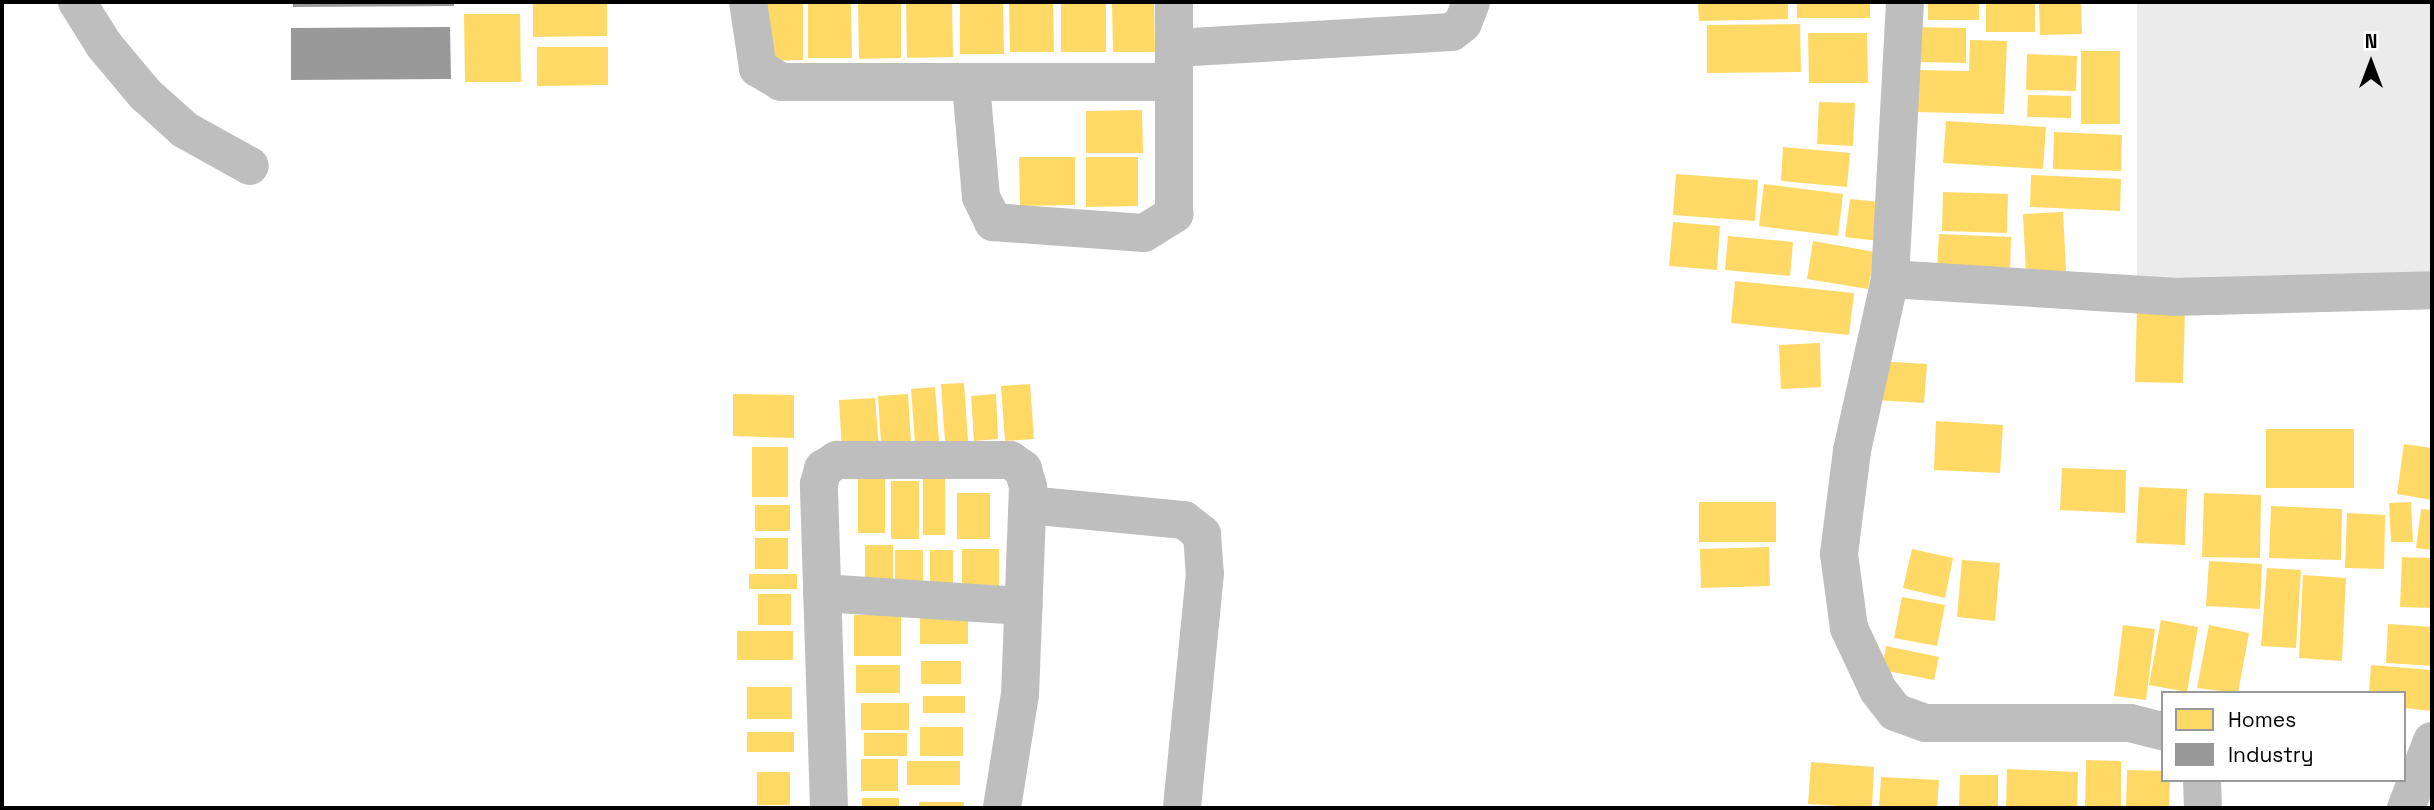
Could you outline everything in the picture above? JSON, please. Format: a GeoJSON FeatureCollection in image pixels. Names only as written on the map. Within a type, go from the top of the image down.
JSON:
{"type":"FeatureCollection","features":[{"type":"Feature","properties":{"kind":"street"},"geometry":{"type":"LineString","coordinates":[[77,2],[104,45],[145,94],[184,130],[250,166]]}},
{"type":"Feature","properties":{"kind":"street"},"geometry":{"type":"LineString","coordinates":[[748,2],[752,50],[758,68],[767,77],[781,82],[971,85],[1452,33],[1463,23],[1471,2]]}},
{"type":"Feature","properties":{"kind":"street"},"geometry":{"type":"LineString","coordinates":[[971,85],[981,197],[993,222],[1144,233],[1174,214],[1174,2]]}},
{"type":"Feature","properties":{"kind":"street"},"geometry":{"type":"LineString","coordinates":[[1905,2],[1890,279],[1852,451],[1839,554],[1849,628],[1878,690],[1895,712],[1925,723],[2130,723],[2161,731]]}},
{"type":"Feature","properties":{"kind":"street"},"geometry":{"type":"LineString","coordinates":[[1890,279],[2173,298],[2432,290]]}},
{"type":"Feature","properties":{"kind":"street"},"geometry":{"type":"LineString","coordinates":[[829,808],[818,484],[823,469],[838,460],[1010,460],[1023,469],[1027,505],[1020,694],[1002,808]]}},
{"type":"Feature","properties":{"kind":"street"},"geometry":{"type":"LineString","coordinates":[[1027,505],[1184,520],[1202,534],[1205,573],[1182,808]]}},
{"type":"Feature","properties":{"kind":"street"},"geometry":{"type":"LineString","coordinates":[[822,593],[1024,606]]}},
{"type":"Feature","properties":{"kind":"street"},"geometry":{"type":"LineString","coordinates":[[2406,808],[2432,741]]}},
{"type":"Feature","properties":{"kind":"street"},"geometry":{"type":"LineString","coordinates":[[2202,782],[2203,808]]}},
{"type":"Feature","properties":{"kind":"shaded area"},"geometry":{"type":"Polygon","coordinates":[[[2137,2],[2432,2],[2432,277],[2137,290],[2137,2]]]}},
{"type":"Feature","properties":{"kind":"building: Homes"},"geometry":{"type":"Polygon","coordinates":[[[533,2],[607,2],[607,36],[533,37],[533,2]]]}},
{"type":"Feature","properties":{"kind":"building: Homes"},"geometry":{"type":"Polygon","coordinates":[[[756,2],[803,2],[803,60],[757,61],[756,2]]]}},
{"type":"Feature","properties":{"kind":"building: Homes"},"geometry":{"type":"Polygon","coordinates":[[[808,2],[851,2],[852,58],[808,58],[808,2]]]}},
{"type":"Feature","properties":{"kind":"building: Homes"},"geometry":{"type":"Polygon","coordinates":[[[858,2],[901,2],[901,58],[859,59],[858,2]]]}},
{"type":"Feature","properties":{"kind":"building: Homes"},"geometry":{"type":"Polygon","coordinates":[[[906,2],[952,2],[953,57],[907,58],[906,2]]]}},
{"type":"Feature","properties":{"kind":"building: Homes"},"geometry":{"type":"Polygon","coordinates":[[[960,2],[1003,2],[1004,54],[960,54],[960,2]]]}},
{"type":"Feature","properties":{"kind":"building: Homes"},"geometry":{"type":"Polygon","coordinates":[[[1009,2],[1053,2],[1054,52],[1010,52],[1009,2]]]}},
{"type":"Feature","properties":{"kind":"building: Homes"},"geometry":{"type":"Polygon","coordinates":[[[1061,2],[1106,2],[1106,52],[1061,52],[1061,2]]]}},
{"type":"Feature","properties":{"kind":"building: Homes"},"geometry":{"type":"Polygon","coordinates":[[[1112,2],[1154,2],[1155,52],[1113,52],[1112,2]]]}},
{"type":"Feature","properties":{"kind":"building: Homes"},"geometry":{"type":"Polygon","coordinates":[[[1698,2],[1788,2],[1788,19],[1699,21],[1698,2]]]}},
{"type":"Feature","properties":{"kind":"building: Homes"},"geometry":{"type":"Polygon","coordinates":[[[1797,2],[1870,2],[1870,18],[1797,18],[1797,2]]]}},
{"type":"Feature","properties":{"kind":"building: Homes"},"geometry":{"type":"Polygon","coordinates":[[[1928,2],[1979,2],[1979,20],[1928,20],[1928,2]]]}},
{"type":"Feature","properties":{"kind":"building: Homes"},"geometry":{"type":"Polygon","coordinates":[[[1986,2],[2035,2],[2035,32],[1986,32],[1986,2]]]}},
{"type":"Feature","properties":{"kind":"building: Homes"},"geometry":{"type":"Polygon","coordinates":[[[2039,2],[2081,2],[2082,34],[2040,35],[2039,2]]]}},
{"type":"Feature","properties":{"kind":"building: Homes"},"geometry":{"type":"Polygon","coordinates":[[[464,14],[520,14],[521,82],[465,82],[464,14]]]}},
{"type":"Feature","properties":{"kind":"building: Homes"},"geometry":{"type":"Polygon","coordinates":[[[1800,24],[1801,72],[1707,73],[1707,25],[1800,24]]]}},
{"type":"Feature","properties":{"kind":"building: Homes"},"geometry":{"type":"Polygon","coordinates":[[[1917,27],[1966,28],[1966,63],[1916,62],[1917,27]]]}},
{"type":"Feature","properties":{"kind":"building: Homes"},"geometry":{"type":"Polygon","coordinates":[[[1808,33],[1867,33],[1868,83],[1809,83],[1808,33]]]}},
{"type":"Feature","properties":{"kind":"building: Homes"},"geometry":{"type":"Polygon","coordinates":[[[1970,40],[2007,41],[2004,114],[1914,112],[1915,70],[1969,71],[1970,40]]]}},
{"type":"Feature","properties":{"kind":"building: Homes"},"geometry":{"type":"Polygon","coordinates":[[[537,47],[608,47],[608,85],[537,86],[537,47]]]}},
{"type":"Feature","properties":{"kind":"building: Homes"},"geometry":{"type":"Polygon","coordinates":[[[2081,51],[2120,51],[2120,124],[2081,124],[2081,51]]]}},
{"type":"Feature","properties":{"kind":"building: Homes"},"geometry":{"type":"Polygon","coordinates":[[[2027,54],[2077,56],[2076,91],[2026,90],[2027,54]]]}},
{"type":"Feature","properties":{"kind":"building: Homes"},"geometry":{"type":"Polygon","coordinates":[[[2028,95],[2071,96],[2071,118],[2027,117],[2028,95]]]}},
{"type":"Feature","properties":{"kind":"building: Homes"},"geometry":{"type":"Polygon","coordinates":[[[1819,102],[1855,103],[1853,146],[1817,144],[1819,102]]]}},
{"type":"Feature","properties":{"kind":"building: Homes"},"geometry":{"type":"Polygon","coordinates":[[[1142,110],[1143,153],[1086,153],[1086,111],[1142,110]]]}},
{"type":"Feature","properties":{"kind":"building: Homes"},"geometry":{"type":"Polygon","coordinates":[[[1946,121],[2046,127],[2043,169],[1943,163],[1946,121]]]}},
{"type":"Feature","properties":{"kind":"building: Homes"},"geometry":{"type":"Polygon","coordinates":[[[2054,132],[2122,135],[2121,171],[2053,169],[2054,132]]]}},
{"type":"Feature","properties":{"kind":"building: Homes"},"geometry":{"type":"Polygon","coordinates":[[[1783,147],[1850,153],[1847,187],[1781,181],[1783,147]]]}},
{"type":"Feature","properties":{"kind":"building: Homes"},"geometry":{"type":"Polygon","coordinates":[[[1019,157],[1075,157],[1075,205],[1020,206],[1019,157]]]}},
{"type":"Feature","properties":{"kind":"building: Homes"},"geometry":{"type":"Polygon","coordinates":[[[1086,157],[1138,157],[1138,206],[1086,207],[1086,157]]]}},
{"type":"Feature","properties":{"kind":"building: Homes"},"geometry":{"type":"Polygon","coordinates":[[[1676,174],[1758,180],[1755,221],[1673,215],[1676,174]]]}},
{"type":"Feature","properties":{"kind":"building: Homes"},"geometry":{"type":"Polygon","coordinates":[[[2031,175],[2121,179],[2120,211],[2030,207],[2031,175]]]}},
{"type":"Feature","properties":{"kind":"building: Homes"},"geometry":{"type":"Polygon","coordinates":[[[1764,184],[1843,194],[1838,236],[1759,226],[1764,184]]]}},
{"type":"Feature","properties":{"kind":"building: Homes"},"geometry":{"type":"Polygon","coordinates":[[[1943,192],[2008,194],[2007,233],[1942,231],[1943,192]]]}},
{"type":"Feature","properties":{"kind":"building: Homes"},"geometry":{"type":"Polygon","coordinates":[[[1850,199],[1891,203],[1886,242],[1845,237],[1850,199]]]}},
{"type":"Feature","properties":{"kind":"building: Homes"},"geometry":{"type":"Polygon","coordinates":[[[2063,212],[2066,271],[2026,273],[2023,214],[2063,212]]]}},
{"type":"Feature","properties":{"kind":"building: Homes"},"geometry":{"type":"Polygon","coordinates":[[[1673,222],[1720,226],[1717,270],[1669,266],[1673,222]]]}},
{"type":"Feature","properties":{"kind":"building: Homes"},"geometry":{"type":"Polygon","coordinates":[[[1939,234],[2011,237],[2010,273],[1937,271],[1939,234]]]}},
{"type":"Feature","properties":{"kind":"building: Homes"},"geometry":{"type":"Polygon","coordinates":[[[1728,236],[1793,242],[1790,276],[1725,270],[1728,236]]]}},
{"type":"Feature","properties":{"kind":"building: Homes"},"geometry":{"type":"Polygon","coordinates":[[[1813,241],[1875,252],[1868,289],[1807,279],[1813,241]]]}},
{"type":"Feature","properties":{"kind":"building: Homes"},"geometry":{"type":"Polygon","coordinates":[[[1735,281],[1854,293],[1849,335],[1731,323],[1735,281]]]}},
{"type":"Feature","properties":{"kind":"building: Homes"},"geometry":{"type":"Polygon","coordinates":[[[2137,308],[2185,309],[2183,383],[2135,382],[2137,308]]]}},
{"type":"Feature","properties":{"kind":"building: Homes"},"geometry":{"type":"Polygon","coordinates":[[[1820,343],[1821,387],[1781,389],[1779,345],[1820,343]]]}},
{"type":"Feature","properties":{"kind":"building: Homes"},"geometry":{"type":"Polygon","coordinates":[[[1878,361],[1927,364],[1924,403],[1875,400],[1878,361]]]}},
{"type":"Feature","properties":{"kind":"building: Homes"},"geometry":{"type":"Polygon","coordinates":[[[964,383],[968,441],[945,442],[941,384],[964,383]]]}},
{"type":"Feature","properties":{"kind":"building: Homes"},"geometry":{"type":"Polygon","coordinates":[[[1030,384],[1034,439],[1005,441],[1001,386],[1030,384]]]}},
{"type":"Feature","properties":{"kind":"building: Homes"},"geometry":{"type":"Polygon","coordinates":[[[935,387],[939,441],[915,442],[911,389],[935,387]]]}},
{"type":"Feature","properties":{"kind":"building: Homes"},"geometry":{"type":"Polygon","coordinates":[[[733,394],[794,395],[794,438],[733,436],[733,394]]]}},
{"type":"Feature","properties":{"kind":"building: Homes"},"geometry":{"type":"Polygon","coordinates":[[[908,394],[911,442],[881,444],[878,396],[908,394]]]}},
{"type":"Feature","properties":{"kind":"building: Homes"},"geometry":{"type":"Polygon","coordinates":[[[996,394],[998,439],[974,441],[971,396],[996,394]]]}},
{"type":"Feature","properties":{"kind":"building: Homes"},"geometry":{"type":"Polygon","coordinates":[[[875,398],[879,449],[842,451],[839,400],[875,398]]]}},
{"type":"Feature","properties":{"kind":"building: Homes"},"geometry":{"type":"Polygon","coordinates":[[[1936,421],[2003,425],[2000,473],[1934,470],[1936,421]]]}},
{"type":"Feature","properties":{"kind":"building: Homes"},"geometry":{"type":"Polygon","coordinates":[[[2266,429],[2354,429],[2354,488],[2266,488],[2266,429]]]}},
{"type":"Feature","properties":{"kind":"building: Homes"},"geometry":{"type":"Polygon","coordinates":[[[2404,444],[2432,448],[2432,500],[2397,494],[2404,444]]]}},
{"type":"Feature","properties":{"kind":"building: Homes"},"geometry":{"type":"Polygon","coordinates":[[[752,447],[788,447],[788,497],[752,497],[752,447]]]}},
{"type":"Feature","properties":{"kind":"building: Homes"},"geometry":{"type":"Polygon","coordinates":[[[2062,468],[2126,470],[2125,513],[2060,510],[2062,468]]]}},
{"type":"Feature","properties":{"kind":"building: Homes"},"geometry":{"type":"Polygon","coordinates":[[[858,475],[885,475],[885,533],[858,533],[858,475]]]}},
{"type":"Feature","properties":{"kind":"building: Homes"},"geometry":{"type":"Polygon","coordinates":[[[923,478],[945,478],[945,535],[923,535],[923,478]]]}},
{"type":"Feature","properties":{"kind":"building: Homes"},"geometry":{"type":"Polygon","coordinates":[[[891,481],[919,481],[919,539],[891,539],[891,481]]]}},
{"type":"Feature","properties":{"kind":"building: Homes"},"geometry":{"type":"Polygon","coordinates":[[[2139,487],[2187,489],[2185,545],[2136,543],[2139,487]]]}},
{"type":"Feature","properties":{"kind":"building: Homes"},"geometry":{"type":"Polygon","coordinates":[[[957,493],[990,493],[990,539],[957,539],[957,493]]]}},
{"type":"Feature","properties":{"kind":"building: Homes"},"geometry":{"type":"Polygon","coordinates":[[[2204,493],[2261,495],[2260,558],[2202,557],[2204,493]]]}},
{"type":"Feature","properties":{"kind":"building: Homes"},"geometry":{"type":"Polygon","coordinates":[[[1699,502],[1776,502],[1776,542],[1699,542],[1699,502]]]}},
{"type":"Feature","properties":{"kind":"building: Homes"},"geometry":{"type":"Polygon","coordinates":[[[2411,502],[2413,542],[2391,542],[2389,503],[2411,502]]]}},
{"type":"Feature","properties":{"kind":"building: Homes"},"geometry":{"type":"Polygon","coordinates":[[[755,505],[790,505],[790,531],[755,531],[755,505]]]}},
{"type":"Feature","properties":{"kind":"building: Homes"},"geometry":{"type":"Polygon","coordinates":[[[2271,506],[2342,509],[2341,560],[2269,558],[2271,506]]]}},
{"type":"Feature","properties":{"kind":"building: Homes"},"geometry":{"type":"Polygon","coordinates":[[[2421,509],[2432,510],[2432,550],[2416,548],[2421,509]]]}},
{"type":"Feature","properties":{"kind":"building: Homes"},"geometry":{"type":"Polygon","coordinates":[[[2347,513],[2385,515],[2384,569],[2345,568],[2347,513]]]}},
{"type":"Feature","properties":{"kind":"building: Homes"},"geometry":{"type":"Polygon","coordinates":[[[755,538],[788,538],[788,569],[755,569],[755,538]]]}},
{"type":"Feature","properties":{"kind":"building: Homes"},"geometry":{"type":"Polygon","coordinates":[[[865,545],[893,545],[893,584],[865,584],[865,545]]]}},
{"type":"Feature","properties":{"kind":"building: Homes"},"geometry":{"type":"Polygon","coordinates":[[[1769,547],[1770,586],[1701,588],[1700,549],[1769,547]]]}},
{"type":"Feature","properties":{"kind":"building: Homes"},"geometry":{"type":"Polygon","coordinates":[[[962,549],[999,549],[999,587],[962,587],[962,549]]]}},
{"type":"Feature","properties":{"kind":"building: Homes"},"geometry":{"type":"Polygon","coordinates":[[[1912,549],[1953,558],[1945,598],[1903,588],[1912,549]]]}},
{"type":"Feature","properties":{"kind":"building: Homes"},"geometry":{"type":"Polygon","coordinates":[[[895,550],[923,550],[923,582],[895,582],[895,550]]]}},
{"type":"Feature","properties":{"kind":"building: Homes"},"geometry":{"type":"Polygon","coordinates":[[[930,550],[953,550],[953,583],[930,583],[930,550]]]}},
{"type":"Feature","properties":{"kind":"building: Homes"},"geometry":{"type":"Polygon","coordinates":[[[2402,557],[2432,558],[2432,608],[2400,607],[2402,557]]]}},
{"type":"Feature","properties":{"kind":"building: Homes"},"geometry":{"type":"Polygon","coordinates":[[[1962,560],[2000,563],[1995,621],[1957,617],[1962,560]]]}},
{"type":"Feature","properties":{"kind":"building: Homes"},"geometry":{"type":"Polygon","coordinates":[[[2209,561],[2262,564],[2260,609],[2206,606],[2209,561]]]}},
{"type":"Feature","properties":{"kind":"building: Homes"},"geometry":{"type":"Polygon","coordinates":[[[2267,568],[2301,570],[2296,648],[2261,646],[2267,568]]]}},
{"type":"Feature","properties":{"kind":"building: Homes"},"geometry":{"type":"Polygon","coordinates":[[[749,574],[797,574],[797,589],[749,589],[749,574]]]}},
{"type":"Feature","properties":{"kind":"building: Homes"},"geometry":{"type":"Polygon","coordinates":[[[2303,575],[2346,578],[2342,661],[2299,658],[2303,575]]]}},
{"type":"Feature","properties":{"kind":"building: Homes"},"geometry":{"type":"Polygon","coordinates":[[[758,594],[791,594],[791,625],[758,625],[758,594]]]}},
{"type":"Feature","properties":{"kind":"building: Homes"},"geometry":{"type":"Polygon","coordinates":[[[1902,597],[1945,605],[1937,646],[1894,638],[1902,597]]]}},
{"type":"Feature","properties":{"kind":"building: Homes"},"geometry":{"type":"Polygon","coordinates":[[[854,615],[901,615],[901,656],[854,656],[854,615]]]}},
{"type":"Feature","properties":{"kind":"building: Homes"},"geometry":{"type":"Polygon","coordinates":[[[920,616],[968,616],[968,644],[920,644],[920,616]]]}},
{"type":"Feature","properties":{"kind":"building: Homes"},"geometry":{"type":"Polygon","coordinates":[[[2161,620],[2198,627],[2187,691],[2149,685],[2161,620]]]}},
{"type":"Feature","properties":{"kind":"building: Homes"},"geometry":{"type":"Polygon","coordinates":[[[2388,624],[2432,627],[2432,666],[2386,663],[2388,624]]]}},
{"type":"Feature","properties":{"kind":"building: Homes"},"geometry":{"type":"Polygon","coordinates":[[[2123,625],[2155,629],[2146,700],[2114,696],[2123,625]]]}},
{"type":"Feature","properties":{"kind":"building: Homes"},"geometry":{"type":"Polygon","coordinates":[[[2209,625],[2249,633],[2238,691],[2197,688],[2209,625]]]}},
{"type":"Feature","properties":{"kind":"building: Homes"},"geometry":{"type":"Polygon","coordinates":[[[737,631],[793,631],[793,660],[737,660],[737,631]]]}},
{"type":"Feature","properties":{"kind":"building: Homes"},"geometry":{"type":"Polygon","coordinates":[[[1886,646],[1939,657],[1934,680],[1882,670],[1886,646]]]}},
{"type":"Feature","properties":{"kind":"building: Homes"},"geometry":{"type":"Polygon","coordinates":[[[921,661],[961,661],[961,684],[921,684],[921,661]]]}},
{"type":"Feature","properties":{"kind":"building: Homes"},"geometry":{"type":"Polygon","coordinates":[[[856,665],[900,665],[900,693],[856,693],[856,665]]]}},
{"type":"Feature","properties":{"kind":"building: Homes"},"geometry":{"type":"Polygon","coordinates":[[[2371,665],[2432,670],[2432,711],[2406,708],[2406,691],[2369,691],[2371,665]]]}},
{"type":"Feature","properties":{"kind":"building: Homes"},"geometry":{"type":"Polygon","coordinates":[[[747,687],[792,687],[792,719],[747,719],[747,687]]]}},
{"type":"Feature","properties":{"kind":"building: Homes"},"geometry":{"type":"Polygon","coordinates":[[[923,696],[965,696],[965,713],[923,713],[923,696]]]}},
{"type":"Feature","properties":{"kind":"building: Homes"},"geometry":{"type":"Polygon","coordinates":[[[861,703],[909,703],[909,730],[861,730],[861,703]]]}},
{"type":"Feature","properties":{"kind":"building: Homes"},"geometry":{"type":"Polygon","coordinates":[[[920,727],[963,727],[963,756],[920,756],[920,727]]]}},
{"type":"Feature","properties":{"kind":"building: Homes"},"geometry":{"type":"Polygon","coordinates":[[[747,732],[794,732],[794,752],[747,752],[747,732]]]}},
{"type":"Feature","properties":{"kind":"building: Homes"},"geometry":{"type":"Polygon","coordinates":[[[864,733],[907,733],[907,756],[864,756],[864,733]]]}},
{"type":"Feature","properties":{"kind":"building: Homes"},"geometry":{"type":"Polygon","coordinates":[[[861,759],[898,759],[898,791],[861,791],[861,759]]]}},
{"type":"Feature","properties":{"kind":"building: Homes"},"geometry":{"type":"Polygon","coordinates":[[[2086,760],[2121,761],[2121,808],[2085,808],[2086,760]]]}},
{"type":"Feature","properties":{"kind":"building: Homes"},"geometry":{"type":"Polygon","coordinates":[[[907,761],[960,761],[960,785],[907,785],[907,761]]]}},
{"type":"Feature","properties":{"kind":"building: Homes"},"geometry":{"type":"Polygon","coordinates":[[[1811,762],[1874,767],[1872,808],[1808,804],[1811,762]]]}},
{"type":"Feature","properties":{"kind":"building: Homes"},"geometry":{"type":"Polygon","coordinates":[[[2007,769],[2078,772],[2077,808],[2006,808],[2007,769]]]}},
{"type":"Feature","properties":{"kind":"building: Homes"},"geometry":{"type":"Polygon","coordinates":[[[2127,770],[2161,771],[2161,782],[2170,782],[2169,808],[2126,808],[2127,770]]]}},
{"type":"Feature","properties":{"kind":"building: Homes"},"geometry":{"type":"Polygon","coordinates":[[[757,772],[790,772],[790,805],[757,805],[757,772]]]}},
{"type":"Feature","properties":{"kind":"building: Homes"},"geometry":{"type":"Polygon","coordinates":[[[1960,775],[1998,775],[1998,808],[1959,808],[1960,775]]]}},
{"type":"Feature","properties":{"kind":"building: Homes"},"geometry":{"type":"Polygon","coordinates":[[[1881,777],[1939,780],[1937,808],[1879,808],[1881,777]]]}},
{"type":"Feature","properties":{"kind":"building: Homes"},"geometry":{"type":"Polygon","coordinates":[[[862,798],[899,798],[899,808],[862,808],[862,798]]]}},
{"type":"Feature","properties":{"kind":"building: Homes"},"geometry":{"type":"Polygon","coordinates":[[[919,802],[964,802],[964,808],[919,808],[919,802]]]}},
{"type":"Feature","properties":{"kind":"building: Industry"},"geometry":{"type":"Polygon","coordinates":[[[293,2],[454,2],[454,6],[293,7],[293,2]]]}},
{"type":"Feature","properties":{"kind":"building: Industry"},"geometry":{"type":"Polygon","coordinates":[[[450,27],[451,79],[291,80],[291,28],[450,27]]]}}]}
